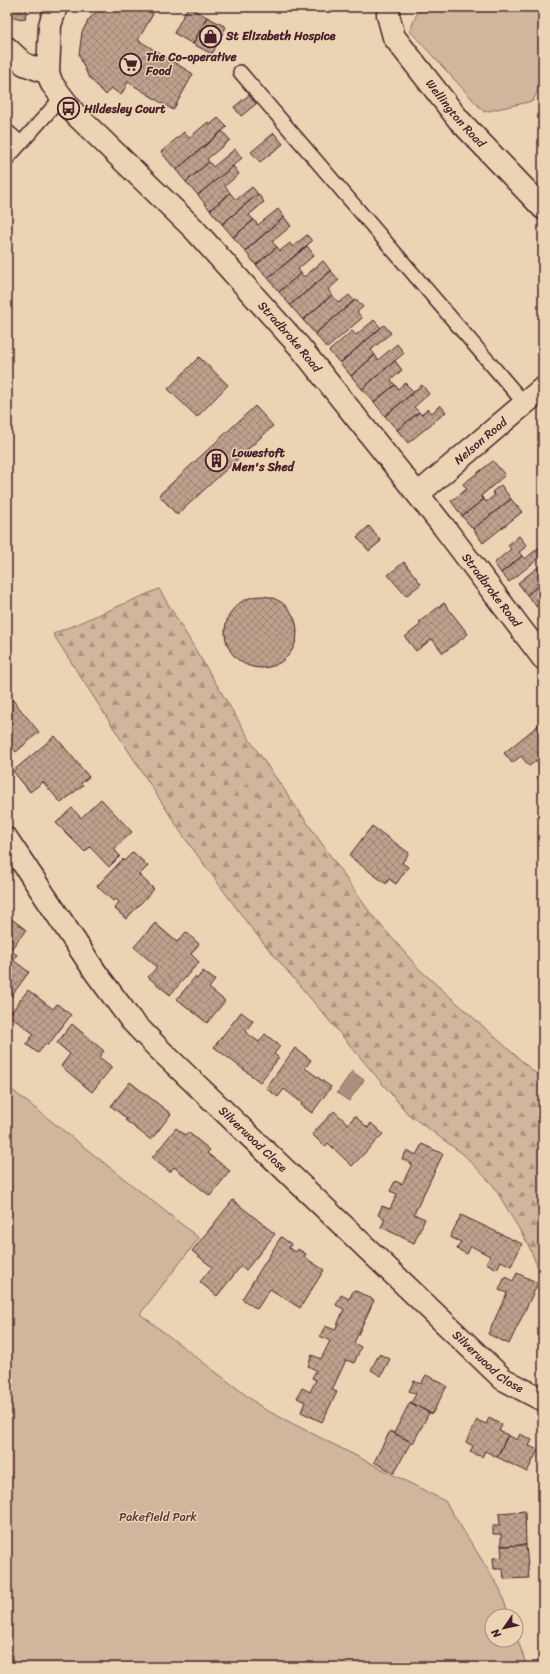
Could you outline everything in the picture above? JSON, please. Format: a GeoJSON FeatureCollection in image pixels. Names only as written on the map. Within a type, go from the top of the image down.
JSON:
{"type":"FeatureCollection","features":[{"type":"Feature","properties":{"kind":"street"},"geometry":{"type":"LineString","coordinates":[[7,48],[24,64],[48,73],[50,25],[56,7]]}},
{"type":"Feature","properties":{"kind":"street","name":"Wellington Road"},"geometry":{"type":"LineString","coordinates":[[389,7],[388,15],[394,37],[459,120],[543,208]]}},
{"type":"Feature","properties":{"kind":"street","name":"Stradbroke Road"},"geometry":{"type":"LineString","coordinates":[[48,73],[52,84],[75,114],[193,228],[298,346],[418,494],[543,658]]}},
{"type":"Feature","properties":{"kind":"street","name":"Nelson Road"},"geometry":{"type":"LineString","coordinates":[[418,494],[543,388]]}},
{"type":"Feature","properties":{"kind":"street","name":"Silverwood Close"},"geometry":{"type":"LineString","coordinates":[[7,838],[96,973],[131,1020],[158,1048],[503,1379],[539,1398],[543,1398]]}},
{"type":"Feature","properties":{"kind":"lane"},"geometry":{"type":"LineString","coordinates":[[240,72],[525,404]]}},
{"type":"Feature","properties":{"kind":"lane"},"geometry":{"type":"LineString","coordinates":[[7,159],[62,97]]}},
{"type":"Feature","properties":{"kind":"lane"},"geometry":{"type":"LineString","coordinates":[[7,131],[21,143]]}},
{"type":"Feature","properties":{"kind":"green space"},"geometry":{"type":"Polygon","coordinates":[[[479,7],[543,7],[543,79],[533,101],[484,112],[410,31],[418,11],[479,7]]]}},
{"type":"Feature","properties":{"kind":"green space"},"geometry":{"type":"Polygon","coordinates":[[[159,589],[253,745],[371,914],[419,969],[543,1080],[543,1280],[528,1244],[493,1185],[463,1154],[408,1114],[251,928],[184,837],[53,634],[159,589]]]}},
{"type":"Feature","properties":{"kind":"green space","name":"Pakefield Park"},"geometry":{"type":"Polygon","coordinates":[[[7,1086],[199,1238],[140,1314],[264,1409],[445,1501],[500,1589],[506,1608],[484,1608],[484,1648],[520,1648],[527,1667],[7,1667],[7,1086]]]}},
{"type":"Feature","properties":{"kind":"shaded area"},"geometry":{"type":"Polygon","coordinates":[[[352,1071],[364,1080],[349,1101],[337,1093],[352,1071]]]}},
{"type":"Feature","properties":{"kind":"building"},"geometry":{"type":"Polygon","coordinates":[[[11,7],[27,7],[25,19],[10,17],[11,7]]]}},
{"type":"Feature","properties":{"kind":"building","name":"The Co-operative Food"},"geometry":{"type":"Polygon","coordinates":[[[102,7],[148,7],[153,14],[138,40],[193,74],[173,110],[128,82],[121,95],[111,88],[106,95],[88,76],[79,55],[82,32],[89,19],[102,7]]]}},
{"type":"Feature","properties":{"kind":"building"},"geometry":{"type":"Polygon","coordinates":[[[188,7],[207,17],[193,44],[174,33],[188,7]]]}},
{"type":"Feature","properties":{"kind":"building","name":"St Elizabeth Hospice"},"geometry":{"type":"Polygon","coordinates":[[[207,17],[226,27],[212,54],[193,44],[207,17]]]}},
{"type":"Feature","properties":{"kind":"building"},"geometry":{"type":"Polygon","coordinates":[[[249,95],[256,104],[241,116],[234,107],[249,95]]]}},
{"type":"Feature","properties":{"kind":"building"},"geometry":{"type":"Polygon","coordinates":[[[218,118],[227,127],[176,170],[161,152],[184,132],[189,138],[208,122],[210,125],[218,118]]]}},
{"type":"Feature","properties":{"kind":"building"},"geometry":{"type":"Polygon","coordinates":[[[222,131],[230,140],[207,159],[209,162],[186,182],[176,170],[222,131]]]}},
{"type":"Feature","properties":{"kind":"building"},"geometry":{"type":"Polygon","coordinates":[[[274,133],[283,144],[260,162],[251,152],[274,133]]]}},
{"type":"Feature","properties":{"kind":"building"},"geometry":{"type":"Polygon","coordinates":[[[235,149],[242,158],[198,195],[186,182],[209,162],[213,167],[235,149]]]}},
{"type":"Feature","properties":{"kind":"building"},"geometry":{"type":"Polygon","coordinates":[[[233,166],[239,174],[225,186],[230,193],[210,210],[198,195],[233,166]]]}},
{"type":"Feature","properties":{"kind":"building"},"geometry":{"type":"Polygon","coordinates":[[[252,187],[258,194],[222,224],[210,210],[230,193],[236,200],[252,187]]]}},
{"type":"Feature","properties":{"kind":"building"},"geometry":{"type":"Polygon","coordinates":[[[258,194],[264,202],[249,215],[254,220],[233,237],[222,224],[258,194]]]}},
{"type":"Feature","properties":{"kind":"building"},"geometry":{"type":"Polygon","coordinates":[[[278,209],[284,217],[245,251],[233,237],[254,220],[258,225],[278,209]]]}},
{"type":"Feature","properties":{"kind":"building"},"geometry":{"type":"Polygon","coordinates":[[[284,217],[291,226],[272,242],[277,247],[256,265],[245,251],[284,217]]]}},
{"type":"Feature","properties":{"kind":"building"},"geometry":{"type":"Polygon","coordinates":[[[307,235],[312,241],[268,278],[256,265],[277,247],[280,251],[290,243],[292,247],[307,235]]]}},
{"type":"Feature","properties":{"kind":"building"},"geometry":{"type":"Polygon","coordinates":[[[307,246],[314,255],[298,269],[301,273],[279,292],[268,278],[307,246]]]}},
{"type":"Feature","properties":{"kind":"building"},"geometry":{"type":"Polygon","coordinates":[[[323,261],[331,271],[290,305],[279,292],[301,273],[304,277],[323,261]]]}},
{"type":"Feature","properties":{"kind":"building"},"geometry":{"type":"Polygon","coordinates":[[[331,271],[339,280],[328,290],[332,295],[303,320],[290,305],[331,271]]]}},
{"type":"Feature","properties":{"kind":"building"},"geometry":{"type":"Polygon","coordinates":[[[332,295],[339,303],[349,295],[354,301],[315,334],[303,320],[332,295]]]}},
{"type":"Feature","properties":{"kind":"building"},"geometry":{"type":"Polygon","coordinates":[[[356,299],[363,307],[357,312],[362,318],[327,348],[315,334],[356,299]]]}},
{"type":"Feature","properties":{"kind":"building"},"geometry":{"type":"Polygon","coordinates":[[[374,320],[381,328],[340,363],[329,351],[352,331],[356,335],[374,320]]]}},
{"type":"Feature","properties":{"kind":"building"},"geometry":{"type":"Polygon","coordinates":[[[384,325],[391,333],[371,350],[375,355],[351,376],[340,363],[384,325]]]}},
{"type":"Feature","properties":{"kind":"building"},"geometry":{"type":"Polygon","coordinates":[[[397,344],[404,353],[362,389],[351,376],[375,355],[378,360],[397,344]]]}},
{"type":"Feature","properties":{"kind":"building"},"geometry":{"type":"Polygon","coordinates":[[[199,357],[228,385],[197,417],[168,389],[199,357]]]}},
{"type":"Feature","properties":{"kind":"building"},"geometry":{"type":"Polygon","coordinates":[[[395,361],[402,370],[391,380],[395,385],[374,402],[362,389],[395,361]]]}},
{"type":"Feature","properties":{"kind":"building"},"geometry":{"type":"Polygon","coordinates":[[[405,383],[414,392],[385,416],[374,402],[395,385],[398,389],[405,383]]]}},
{"type":"Feature","properties":{"kind":"building"},"geometry":{"type":"Polygon","coordinates":[[[422,385],[429,394],[414,407],[419,412],[397,430],[385,416],[422,385]]]}},
{"type":"Feature","properties":{"kind":"building"},"geometry":{"type":"Polygon","coordinates":[[[440,405],[446,412],[408,443],[397,430],[419,412],[421,415],[428,409],[432,413],[440,405]]]}},
{"type":"Feature","properties":{"kind":"building","name":"Lowestoft Men's Shed"},"geometry":{"type":"Polygon","coordinates":[[[255,406],[273,426],[177,515],[159,495],[255,406]]]}},
{"type":"Feature","properties":{"kind":"building"},"geometry":{"type":"Polygon","coordinates":[[[493,461],[505,475],[481,496],[484,499],[462,516],[451,501],[467,489],[463,484],[493,461]]]}},
{"type":"Feature","properties":{"kind":"building"},"geometry":{"type":"Polygon","coordinates":[[[501,485],[511,499],[473,529],[462,516],[484,499],[486,502],[495,495],[492,492],[501,485]]]}},
{"type":"Feature","properties":{"kind":"building"},"geometry":{"type":"Polygon","coordinates":[[[511,499],[522,512],[483,543],[473,529],[511,499]]]}},
{"type":"Feature","properties":{"kind":"building"},"geometry":{"type":"Polygon","coordinates":[[[369,526],[381,541],[369,551],[357,537],[369,526]]]}},
{"type":"Feature","properties":{"kind":"building"},"geometry":{"type":"Polygon","coordinates":[[[519,536],[527,546],[519,552],[522,556],[501,573],[494,563],[511,549],[508,545],[519,536]]]}},
{"type":"Feature","properties":{"kind":"building"},"geometry":{"type":"Polygon","coordinates":[[[543,544],[543,555],[509,582],[501,573],[522,556],[525,559],[543,544]]]}},
{"type":"Feature","properties":{"kind":"building"},"geometry":{"type":"Polygon","coordinates":[[[404,562],[421,584],[406,596],[388,575],[404,562]]]}},
{"type":"Feature","properties":{"kind":"building"},"geometry":{"type":"Polygon","coordinates":[[[543,563],[543,582],[527,595],[518,583],[543,563]]]}},
{"type":"Feature","properties":{"kind":"building"},"geometry":{"type":"Polygon","coordinates":[[[543,582],[543,600],[536,606],[527,595],[543,582]]]}},
{"type":"Feature","properties":{"kind":"building"},"geometry":{"type":"Polygon","coordinates":[[[254,596],[268,596],[275,598],[287,606],[295,618],[297,632],[295,646],[287,658],[275,666],[268,668],[254,668],[247,666],[235,658],[227,646],[225,639],[225,625],[227,618],[235,606],[247,598],[254,596]]]}},
{"type":"Feature","properties":{"kind":"building"},"geometry":{"type":"Polygon","coordinates":[[[543,600],[543,616],[536,606],[543,600]]]}},
{"type":"Feature","properties":{"kind":"building"},"geometry":{"type":"Polygon","coordinates":[[[444,603],[468,634],[443,653],[432,639],[416,651],[405,637],[421,624],[419,622],[444,603]]]}},
{"type":"Feature","properties":{"kind":"building"},"geometry":{"type":"Polygon","coordinates":[[[7,693],[39,732],[16,752],[7,740],[7,693]]]}},
{"type":"Feature","properties":{"kind":"building"},"geometry":{"type":"Polygon","coordinates":[[[541,723],[543,725],[543,756],[529,766],[521,756],[512,763],[504,753],[541,723]]]}},
{"type":"Feature","properties":{"kind":"building"},"geometry":{"type":"Polygon","coordinates":[[[55,736],[89,777],[81,783],[83,785],[61,803],[43,782],[30,792],[13,771],[55,736]]]}},
{"type":"Feature","properties":{"kind":"building"},"geometry":{"type":"Polygon","coordinates":[[[543,773],[543,784],[537,777],[543,773]]]}},
{"type":"Feature","properties":{"kind":"building"},"geometry":{"type":"Polygon","coordinates":[[[101,799],[132,832],[114,849],[120,856],[109,867],[90,847],[85,852],[56,823],[72,808],[81,818],[101,799]]]}},
{"type":"Feature","properties":{"kind":"building"},"geometry":{"type":"Polygon","coordinates":[[[372,826],[409,853],[402,863],[408,867],[396,884],[389,879],[386,884],[349,856],[372,826]]]}},
{"type":"Feature","properties":{"kind":"building"},"geometry":{"type":"Polygon","coordinates":[[[133,852],[148,866],[139,875],[154,889],[126,919],[114,908],[119,902],[116,899],[113,901],[97,886],[123,859],[124,861],[133,852]]]}},
{"type":"Feature","properties":{"kind":"building"},"geometry":{"type":"Polygon","coordinates":[[[9,917],[26,930],[11,949],[7,945],[7,920],[9,917]]]}},
{"type":"Feature","properties":{"kind":"building"},"geometry":{"type":"Polygon","coordinates":[[[155,923],[177,942],[186,932],[199,944],[191,954],[199,962],[170,995],[148,977],[157,967],[134,947],[155,923]]]}},
{"type":"Feature","properties":{"kind":"building"},"geometry":{"type":"Polygon","coordinates":[[[7,948],[17,955],[13,960],[29,972],[7,1002],[7,948]]]}},
{"type":"Feature","properties":{"kind":"building"},"geometry":{"type":"Polygon","coordinates":[[[203,971],[215,980],[209,988],[225,1001],[207,1023],[177,999],[195,977],[197,979],[203,971]]]}},
{"type":"Feature","properties":{"kind":"building"},"geometry":{"type":"Polygon","coordinates":[[[28,990],[53,1009],[57,1004],[71,1015],[48,1045],[46,1044],[38,1053],[26,1044],[34,1034],[9,1015],[28,990]]]}},
{"type":"Feature","properties":{"kind":"building"},"geometry":{"type":"Polygon","coordinates":[[[241,1012],[253,1021],[245,1032],[259,1042],[265,1034],[280,1046],[274,1054],[279,1058],[260,1082],[214,1047],[241,1012]]]}},
{"type":"Feature","properties":{"kind":"building"},"geometry":{"type":"Polygon","coordinates":[[[72,1024],[104,1051],[99,1057],[112,1067],[92,1092],[61,1066],[70,1054],[57,1043],[72,1024]]]}},
{"type":"Feature","properties":{"kind":"building"},"geometry":{"type":"Polygon","coordinates":[[[295,1048],[311,1060],[305,1068],[331,1087],[312,1113],[284,1089],[278,1097],[266,1088],[295,1048]]]}},
{"type":"Feature","properties":{"kind":"building"},"geometry":{"type":"Polygon","coordinates":[[[130,1082],[171,1114],[151,1140],[125,1120],[127,1119],[111,1106],[130,1082]]]}},
{"type":"Feature","properties":{"kind":"building"},"geometry":{"type":"Polygon","coordinates":[[[334,1111],[348,1124],[355,1116],[368,1128],[371,1123],[383,1134],[352,1166],[328,1143],[325,1147],[312,1134],[334,1111]]]}},
{"type":"Feature","properties":{"kind":"building"},"geometry":{"type":"Polygon","coordinates":[[[176,1128],[185,1135],[188,1132],[210,1150],[207,1153],[230,1171],[210,1196],[174,1167],[170,1172],[152,1158],[176,1128]]]}},
{"type":"Feature","properties":{"kind":"building"},"geometry":{"type":"Polygon","coordinates":[[[422,1144],[443,1154],[414,1214],[425,1219],[414,1243],[381,1227],[385,1219],[378,1215],[382,1206],[390,1209],[397,1194],[390,1191],[395,1181],[402,1184],[412,1164],[402,1159],[407,1150],[416,1155],[422,1144]]]}},
{"type":"Feature","properties":{"kind":"building"},"geometry":{"type":"Polygon","coordinates":[[[233,1200],[275,1234],[246,1270],[241,1266],[217,1296],[200,1282],[212,1267],[192,1251],[233,1200]]]}},
{"type":"Feature","properties":{"kind":"building"},"geometry":{"type":"Polygon","coordinates":[[[461,1215],[522,1244],[511,1266],[501,1261],[497,1269],[486,1263],[490,1256],[471,1246],[467,1254],[457,1249],[461,1242],[450,1237],[461,1215]]]}},
{"type":"Feature","properties":{"kind":"building"},"geometry":{"type":"Polygon","coordinates":[[[281,1237],[291,1244],[289,1248],[296,1252],[298,1249],[306,1254],[304,1257],[324,1270],[300,1308],[270,1289],[257,1309],[242,1299],[281,1237]]]}},
{"type":"Feature","properties":{"kind":"building"},"geometry":{"type":"Polygon","coordinates":[[[517,1273],[538,1283],[509,1344],[488,1334],[507,1293],[499,1290],[505,1277],[513,1281],[517,1273]]]}},
{"type":"Feature","properties":{"kind":"building"},"geometry":{"type":"Polygon","coordinates":[[[354,1290],[374,1300],[354,1343],[361,1347],[354,1363],[346,1360],[332,1390],[337,1392],[322,1422],[301,1412],[305,1402],[297,1398],[302,1388],[310,1392],[316,1380],[312,1378],[316,1370],[308,1366],[312,1355],[321,1359],[330,1341],[320,1336],[325,1326],[335,1330],[344,1309],[336,1305],[341,1295],[349,1299],[354,1290]]]}},
{"type":"Feature","properties":{"kind":"building"},"geometry":{"type":"Polygon","coordinates":[[[379,1354],[390,1359],[381,1376],[371,1370],[379,1354]]]}},
{"type":"Feature","properties":{"kind":"building"},"geometry":{"type":"Polygon","coordinates":[[[426,1375],[447,1386],[432,1414],[411,1403],[416,1394],[409,1391],[414,1381],[421,1384],[426,1375]]]}},
{"type":"Feature","properties":{"kind":"building"},"geometry":{"type":"Polygon","coordinates":[[[410,1402],[429,1413],[413,1443],[394,1433],[410,1402]]]}},
{"type":"Feature","properties":{"kind":"building"},"geometry":{"type":"Polygon","coordinates":[[[489,1418],[502,1425],[499,1431],[508,1435],[497,1457],[485,1451],[482,1457],[470,1452],[473,1446],[466,1442],[477,1420],[486,1424],[489,1418]]]}},
{"type":"Feature","properties":{"kind":"building"},"geometry":{"type":"Polygon","coordinates":[[[390,1431],[411,1442],[394,1473],[374,1462],[390,1431]]]}},
{"type":"Feature","properties":{"kind":"building"},"geometry":{"type":"Polygon","coordinates":[[[520,1434],[532,1440],[529,1446],[538,1450],[527,1472],[497,1457],[508,1435],[517,1440],[520,1434]]]}},
{"type":"Feature","properties":{"kind":"building"},"geometry":{"type":"Polygon","coordinates":[[[525,1511],[526,1545],[501,1546],[501,1534],[493,1534],[493,1525],[500,1525],[499,1513],[525,1511]]]}},
{"type":"Feature","properties":{"kind":"building"},"geometry":{"type":"Polygon","coordinates":[[[526,1545],[529,1578],[504,1579],[503,1569],[494,1569],[493,1558],[502,1557],[501,1546],[526,1545]]]}},
{"type":"Feature","properties":{"kind":"place","name":"St Elizabeth Hospice"},"geometry":{"type":"Point","coordinates":[210,36]}},
{"type":"Feature","properties":{"kind":"place","name":"The Co-operative Food"},"geometry":{"type":"Point","coordinates":[130,64]}},
{"type":"Feature","properties":{"kind":"place","name":"Hildesley Court"},"geometry":{"type":"Point","coordinates":[68,109]}},
{"type":"Feature","properties":{"kind":"place","name":"Lowestoft Men's Shed"},"geometry":{"type":"Point","coordinates":[216,460]}}]}
